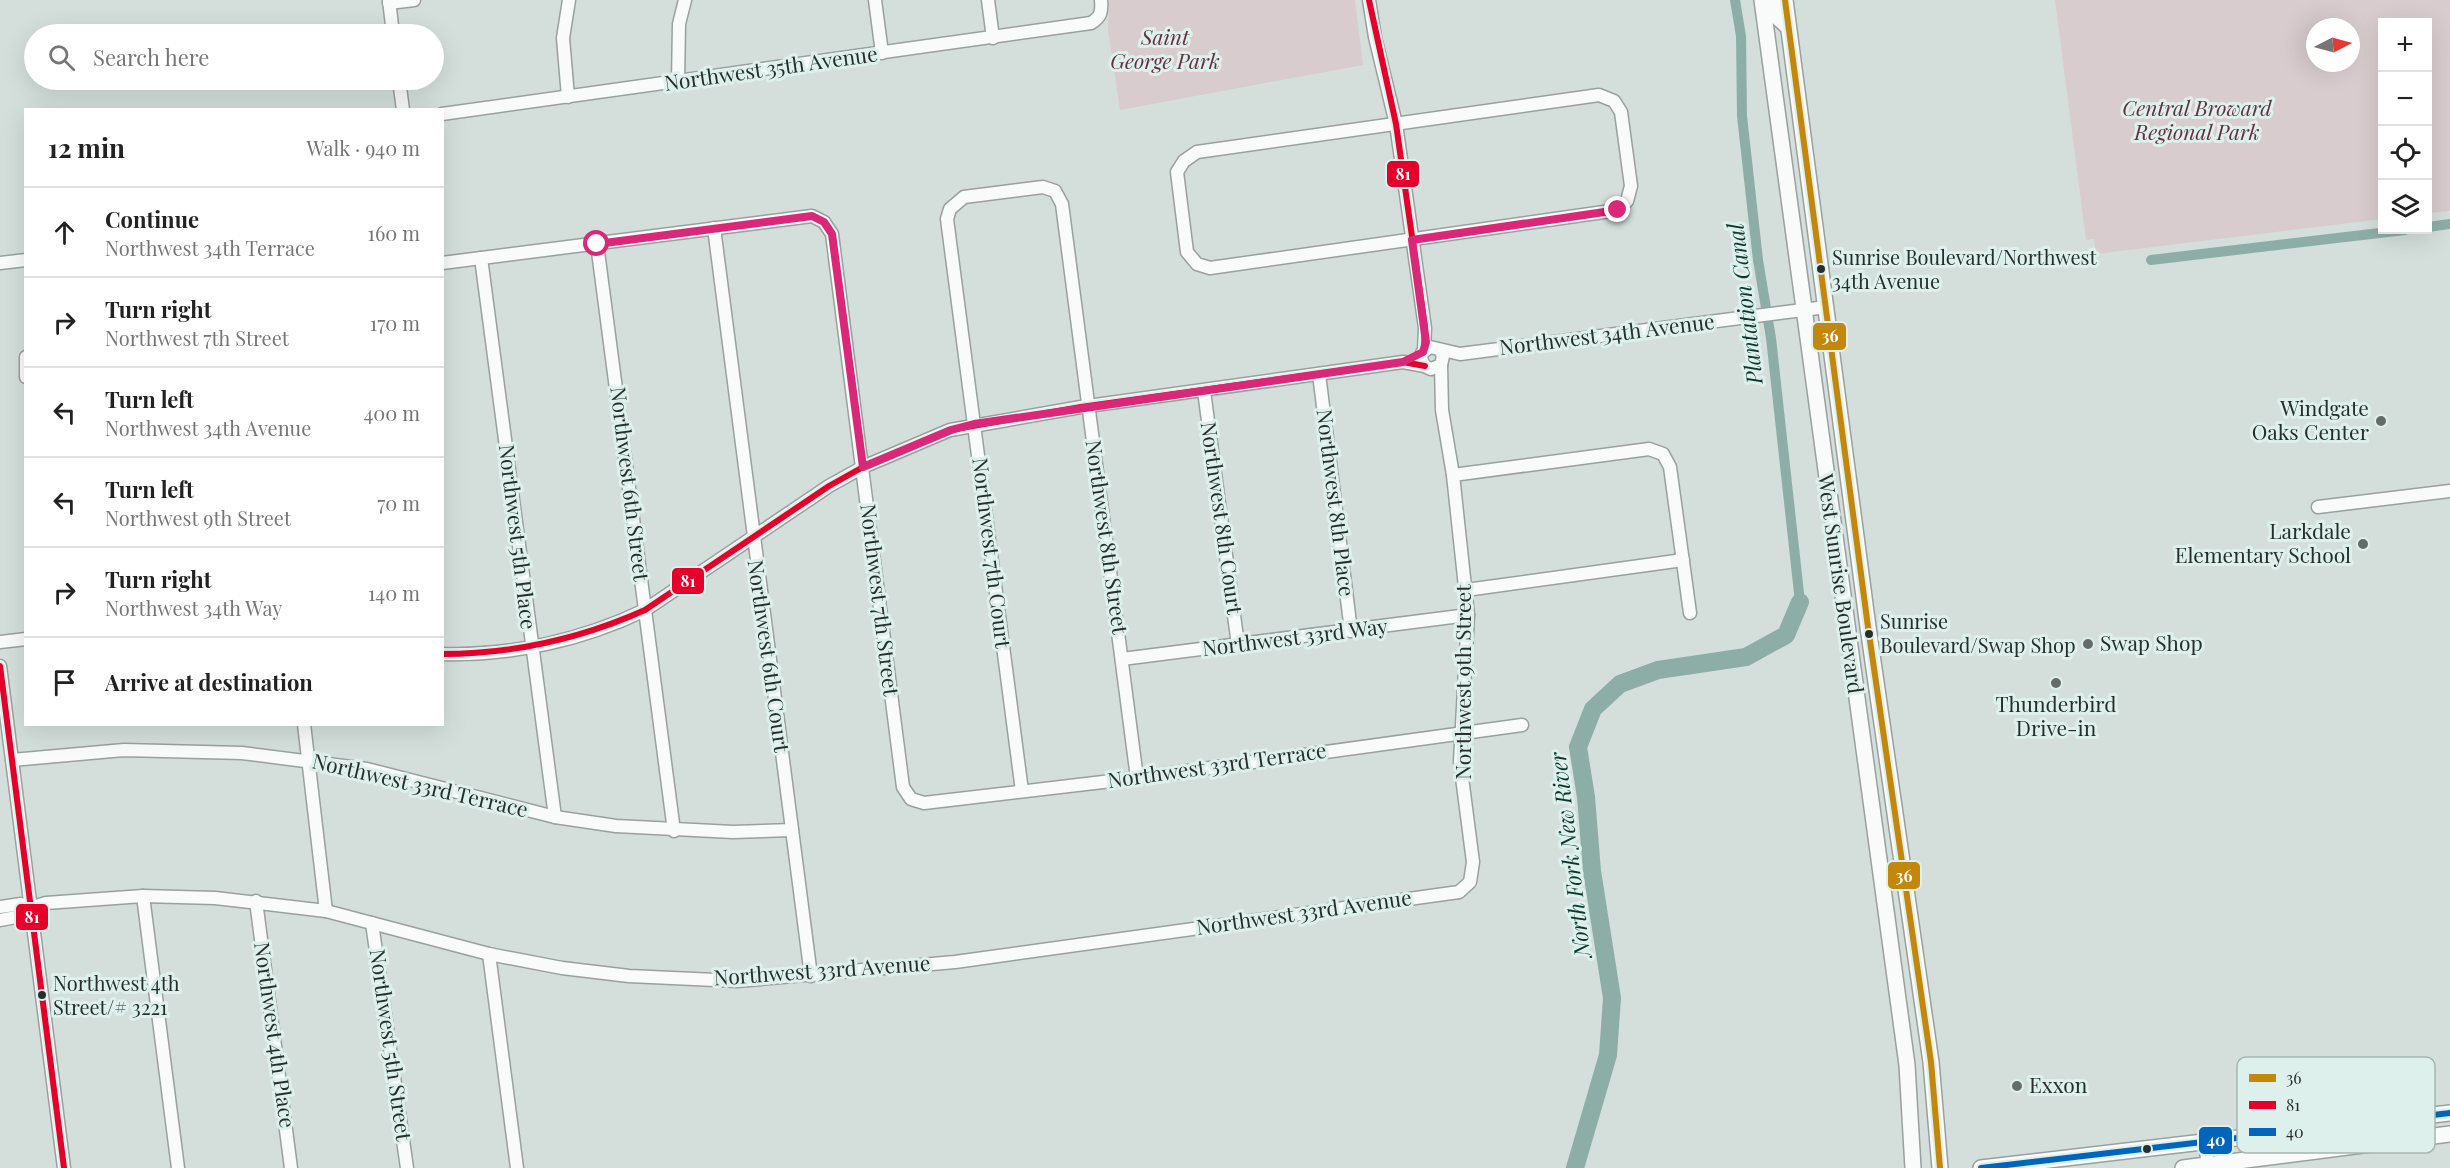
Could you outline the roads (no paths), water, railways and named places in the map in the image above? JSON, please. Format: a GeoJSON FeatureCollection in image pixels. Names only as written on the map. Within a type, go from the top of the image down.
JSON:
{"type":"FeatureCollection","features":[{"type":"Feature","properties":{"kind":"main road","name":"West Sunrise Boulevard"},"geometry":{"type":"LineString","coordinates":[[1762,0],[1907,1065],[1913,1168]]}},
{"type":"Feature","properties":{"kind":"main road"},"geometry":{"type":"LineString","coordinates":[[1773,0],[1777,17],[1788,27]]}},
{"type":"Feature","properties":{"kind":"main road","name":"West Sunrise Boulevard"},"geometry":{"type":"LineString","coordinates":[[1785,0],[1868,627],[1931,1062],[1940,1168]]}},
{"type":"Feature","properties":{"kind":"main road"},"geometry":{"type":"LineString","coordinates":[[2435,1115],[2450,1113]]}},
{"type":"Feature","properties":{"kind":"main road"},"geometry":{"type":"LineString","coordinates":[[2435,1136],[2450,1134]]}},
{"type":"Feature","properties":{"kind":"main road"},"geometry":{"type":"LineString","coordinates":[[1981,1168],[2237,1138]]}},
{"type":"Feature","properties":{"kind":"main road"},"geometry":{"type":"LineString","coordinates":[[2183,1168],[2306,1153]]}},
{"type":"Feature","properties":{"kind":"street"},"geometry":{"type":"LineString","coordinates":[[392,24],[389,2],[414,0]]}},
{"type":"Feature","properties":{"kind":"street"},"geometry":{"type":"LineString","coordinates":[[568,97],[563,38],[569,0]]}},
{"type":"Feature","properties":{"kind":"street"},"geometry":{"type":"LineString","coordinates":[[678,82],[679,24],[685,0]]}},
{"type":"Feature","properties":{"kind":"street"},"geometry":{"type":"LineString","coordinates":[[875,0],[882,53]]}},
{"type":"Feature","properties":{"kind":"street"},"geometry":{"type":"LineString","coordinates":[[988,0],[993,38]]}},
{"type":"Feature","properties":{"kind":"street","name":"Northwest 35th Avenue"},"geometry":{"type":"LineString","coordinates":[[444,114],[1090,23],[1099,19],[1102,11],[1101,0]]}},
{"type":"Feature","properties":{"kind":"street","name":"Northwest 9th Street"},"geometry":{"type":"LineString","coordinates":[[1369,0],[1375,37],[1396,124],[1426,342],[1433,358],[1453,475],[1468,615],[1460,762],[1473,862],[1470,882]]}},
{"type":"Feature","properties":{"kind":"street"},"geometry":{"type":"LineString","coordinates":[[400,90],[403,108]]}},
{"type":"Feature","properties":{"kind":"street"},"geometry":{"type":"LineString","coordinates":[[1599,95],[1614,101],[1621,112],[1631,186],[1627,201],[1618,210],[1210,268],[1197,264],[1187,252],[1177,172],[1184,161],[1197,152],[1396,124],[1599,95]]}},
{"type":"Feature","properties":{"kind":"street","name":"Northwest 7th Court"},"geometry":{"type":"LineString","coordinates":[[1022,791],[947,219],[950,209],[964,197],[1043,187],[1055,191]]}},
{"type":"Feature","properties":{"kind":"street","name":"Northwest 8th Street"},"geometry":{"type":"LineString","coordinates":[[1055,191],[1062,204],[1137,778]]}},
{"type":"Feature","properties":{"kind":"street","name":"Northwest 7th Street"},"geometry":{"type":"LineString","coordinates":[[714,228],[812,216],[824,222],[832,234],[903,787],[912,799]]}},
{"type":"Feature","properties":{"kind":"street"},"geometry":{"type":"LineString","coordinates":[[444,263],[714,228]]}},
{"type":"Feature","properties":{"kind":"street","name":"Northwest 6th Court"},"geometry":{"type":"LineString","coordinates":[[714,228],[752,536],[811,976]]}},
{"type":"Feature","properties":{"kind":"street","name":"Northwest 6th Street"},"geometry":{"type":"LineString","coordinates":[[597,244],[674,831]]}},
{"type":"Feature","properties":{"kind":"street","name":"Northwest 5th Place"},"geometry":{"type":"LineString","coordinates":[[481,258],[555,817]]}},
{"type":"Feature","properties":{"kind":"street"},"geometry":{"type":"LineString","coordinates":[[0,263],[24,260]]}},
{"type":"Feature","properties":{"kind":"street","name":"Northwest 34th Avenue"},"geometry":{"type":"LineString","coordinates":[[1433,358],[1826,307]]}},
{"type":"Feature","properties":{"kind":"street"},"geometry":{"type":"LineString","coordinates":[[444,654],[532,647],[589,633],[645,610],[752,536],[863,467],[951,430],[974,424],[1089,405],[1433,358]]}},
{"type":"Feature","properties":{"kind":"street","name":"Northwest 8th Place"},"geometry":{"type":"LineString","coordinates":[[1319,374],[1352,631]]}},
{"type":"Feature","properties":{"kind":"street","name":"Northwest 8th Court"},"geometry":{"type":"LineString","coordinates":[[1204,391],[1238,645]]}},
{"type":"Feature","properties":{"kind":"street"},"geometry":{"type":"LineString","coordinates":[[1453,475],[1649,449],[1663,454],[1670,467],[1690,613]]}},
{"type":"Feature","properties":{"kind":"street"},"geometry":{"type":"LineString","coordinates":[[2318,507],[2450,491]]}},
{"type":"Feature","properties":{"kind":"street"},"geometry":{"type":"LineString","coordinates":[[1466,590],[1683,560]]}},
{"type":"Feature","properties":{"kind":"street","name":"Northwest 33rd Way"},"geometry":{"type":"LineString","coordinates":[[1122,659],[1468,615]]}},
{"type":"Feature","properties":{"kind":"street"},"geometry":{"type":"LineString","coordinates":[[0,642],[24,639]]}},
{"type":"Feature","properties":{"kind":"street"},"geometry":{"type":"LineString","coordinates":[[0,666],[64,1168]]}},
{"type":"Feature","properties":{"kind":"street","name":"Northwest 33rd Terrace"},"geometry":{"type":"LineString","coordinates":[[912,799],[924,803],[1137,778],[1522,725]]}},
{"type":"Feature","properties":{"kind":"street"},"geometry":{"type":"LineString","coordinates":[[304,726],[326,911]]}},
{"type":"Feature","properties":{"kind":"street","name":"Northwest 33rd Terrace"},"geometry":{"type":"LineString","coordinates":[[12,760],[124,750],[242,753],[309,760],[377,772],[555,817],[616,826],[674,831],[792,830]]}},
{"type":"Feature","properties":{"kind":"street"},"geometry":{"type":"LineString","coordinates":[[0,777],[13,775]]}},
{"type":"Feature","properties":{"kind":"street","name":"Northwest 33rd Avenue"},"geometry":{"type":"LineString","coordinates":[[0,920],[16,917],[30,908],[46,903],[142,896],[256,902],[326,911],[489,954],[562,968],[629,976],[737,981],[955,962],[1459,892],[1470,882]]}},
{"type":"Feature","properties":{"kind":"street"},"geometry":{"type":"LineString","coordinates":[[142,896],[178,1168]]}},
{"type":"Feature","properties":{"kind":"street","name":"Northwest 4th Place"},"geometry":{"type":"LineString","coordinates":[[256,902],[291,1168]]}},
{"type":"Feature","properties":{"kind":"street","name":"Northwest 33rd Avenue"},"geometry":{"type":"LineString","coordinates":[[0,907],[21,904],[30,908]]}},
{"type":"Feature","properties":{"kind":"street","name":"Northwest 5th Street"},"geometry":{"type":"LineString","coordinates":[[372,923],[407,1168]]}},
{"type":"Feature","properties":{"kind":"street"},"geometry":{"type":"LineString","coordinates":[[489,954],[518,1168]]}},
{"type":"Feature","properties":{"kind":"street"},"geometry":{"type":"LineString","coordinates":[[2205,1142],[2208,1166]]}},
{"type":"Feature","properties":{"kind":"waterway","name":"Plantation Canal"},"geometry":{"type":"LineString","coordinates":[[1735,0],[1741,36],[1742,116],[1758,260],[1771,338],[1800,602]]}},
{"type":"Feature","properties":{"kind":"waterway"},"geometry":{"type":"LineString","coordinates":[[2432,226],[2450,224]]}},
{"type":"Feature","properties":{"kind":"waterway"},"geometry":{"type":"LineString","coordinates":[[2151,260],[2378,233]]}},
{"type":"Feature","properties":{"kind":"waterway","name":"North Fork New River"},"geometry":{"type":"LineString","coordinates":[[1575,1168],[1608,1055],[1612,998],[1592,871],[1586,797],[1578,747],[1593,709],[1620,684],[1658,670],[1746,657],[1786,635],[1800,602]]}},
{"type":"Feature","properties":{"kind":"place","name":"Sunrise Boulevard/Northwest 34th Avenue"},"geometry":{"type":"Point","coordinates":[1821,269]}},
{"type":"Feature","properties":{"kind":"place","name":"Windgate Oaks Center"},"geometry":{"type":"Point","coordinates":[2381,421]}},
{"type":"Feature","properties":{"kind":"place","name":"Larkdale Elementary School"},"geometry":{"type":"Point","coordinates":[2363,544]}},
{"type":"Feature","properties":{"kind":"place","name":"Sunrise Boulevard/Swap Shop"},"geometry":{"type":"Point","coordinates":[1869,634]}},
{"type":"Feature","properties":{"kind":"place","name":"Swap Shop"},"geometry":{"type":"Point","coordinates":[2088,644]}},
{"type":"Feature","properties":{"kind":"place","name":"Thunderbird Drive-in"},"geometry":{"type":"Point","coordinates":[2056,683]}},
{"type":"Feature","properties":{"kind":"place","name":"Northwest 4th Street/# 3221"},"geometry":{"type":"Point","coordinates":[42,995]}},
{"type":"Feature","properties":{"kind":"place","name":"Exxon"},"geometry":{"type":"Point","coordinates":[2017,1086]}},
{"type":"Feature","properties":{"kind":"park label","name":"Saint George Park"},"geometry":{"type":"Point","coordinates":[1165,50]}},
{"type":"Feature","properties":{"kind":"park label","name":"Central Broward Regional Park"},"geometry":{"type":"Point","coordinates":[2197,121]}}]}
